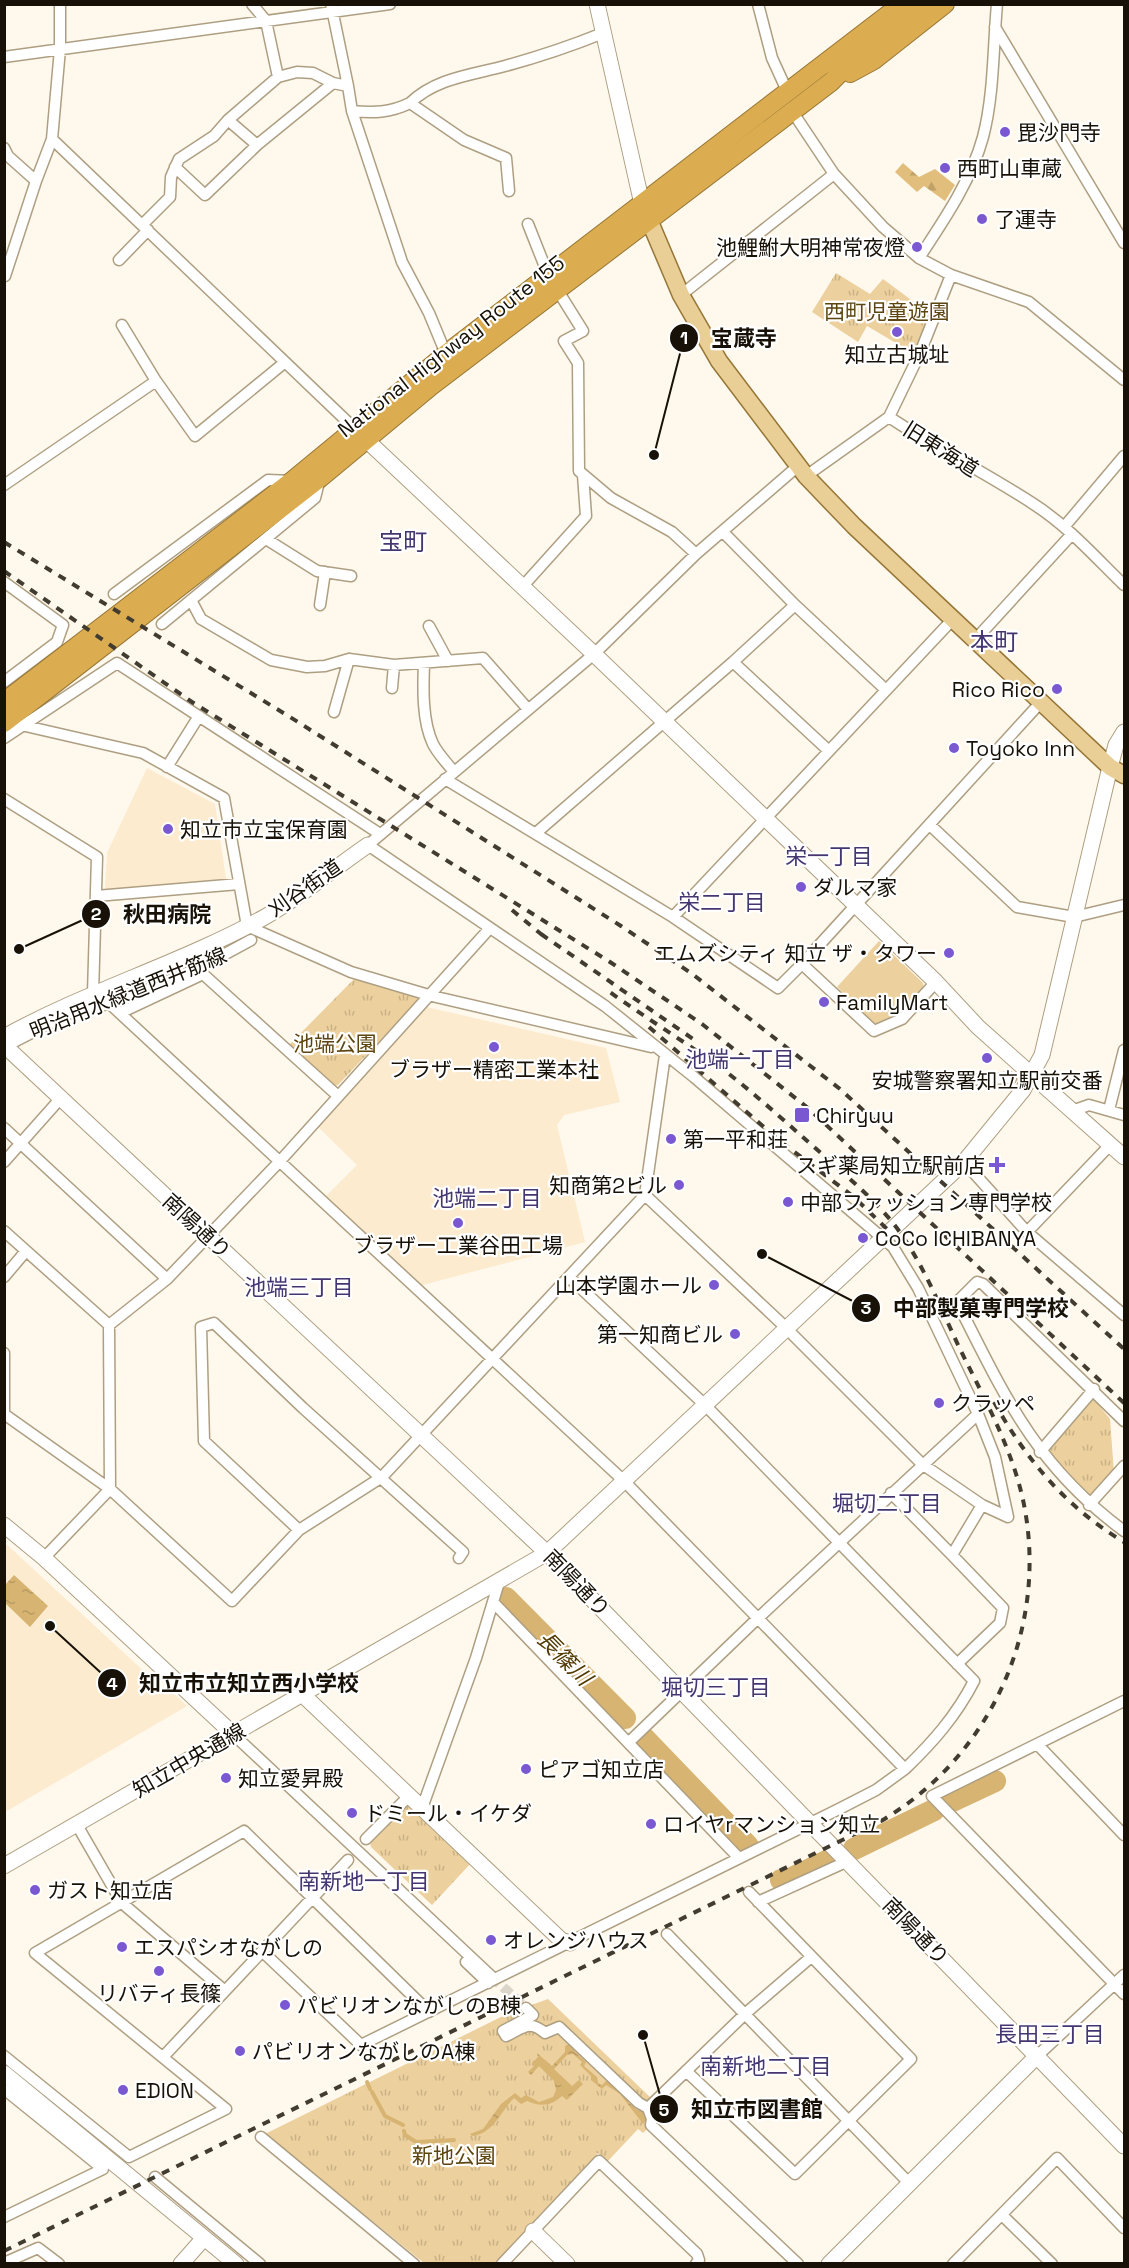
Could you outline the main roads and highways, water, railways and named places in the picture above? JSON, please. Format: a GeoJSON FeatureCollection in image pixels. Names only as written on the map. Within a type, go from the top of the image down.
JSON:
{"type":"FeatureCollection","features":[{"type":"Feature","properties":{"kind":"highway"},"geometry":{"type":"LineString","coordinates":[[817,69],[847,32],[881,4]]}},
{"type":"Feature","properties":{"kind":"highway","name":"National Highway Route 155"},"geometry":{"type":"LineString","coordinates":[[13,724],[320,478],[360,435],[446,354],[648,223],[790,102],[817,69],[902,4]]}},
{"type":"Feature","properties":{"kind":"highway","name":"National Highway Route 155"},"geometry":{"type":"LineString","coordinates":[[4,702],[292,481],[432,386],[554,284],[642,204],[790,102],[831,81],[851,62],[924,4]]}},
{"type":"Feature","properties":{"kind":"highway"},"geometry":{"type":"LineString","coordinates":[[831,81],[874,60],[945,4]]}},
{"type":"Feature","properties":{"kind":"main road"},"geometry":{"type":"LineString","coordinates":[[642,204],[648,223],[681,295],[719,361],[802,471],[854,526],[1117,771]]}},
{"type":"Feature","properties":{"kind":"water"},"geometry":{"type":"Polygon","coordinates":[[[14,1575],[48,1606],[30,1627],[5,1603],[5,1585],[14,1575]]]}},
{"type":"Feature","properties":{"kind":"water"},"geometry":{"type":"Polygon","coordinates":[[[573,2044],[575,2052],[586,2062],[584,2066],[597,2077],[598,2083],[602,2085],[607,2080],[628,2096],[628,2102],[637,2110],[646,2112],[649,2117],[643,2124],[620,2094],[606,2085],[602,2089],[591,2080],[591,2076],[580,2065],[582,2062],[573,2054],[567,2055],[554,2069],[572,2086],[579,2080],[583,2084],[567,2100],[562,2096],[546,2104],[527,2101],[521,2104],[514,2098],[486,2131],[472,2136],[470,2134],[483,2129],[501,2104],[515,2093],[521,2098],[526,2095],[539,2102],[553,2097],[556,2090],[554,2081],[539,2066],[531,2075],[528,2072],[534,2066],[532,2063],[538,2057],[537,2053],[552,2066],[565,2052],[565,2046],[573,2044]]]}},
{"type":"Feature","properties":{"kind":"waterway","name":"長篠川"},"geometry":{"type":"LineString","coordinates":[[506,1598],[625,1718]]}},
{"type":"Feature","properties":{"kind":"waterway","name":"長篠川"},"geometry":{"type":"LineString","coordinates":[[642,1736],[748,1846]]}},
{"type":"Feature","properties":{"kind":"waterway"},"geometry":{"type":"LineString","coordinates":[[948,1803],[995,1781]]}},
{"type":"Feature","properties":{"kind":"waterway"},"geometry":{"type":"LineString","coordinates":[[854,1849],[934,1810]]}},
{"type":"Feature","properties":{"kind":"waterway","name":"長篠川"},"geometry":{"type":"LineString","coordinates":[[781,1880],[786,1881],[829,1860]]}},
{"type":"Feature","properties":{"kind":"waterway"},"geometry":{"type":"LineString","coordinates":[[367,2082],[370,2089]]}},
{"type":"Feature","properties":{"kind":"waterway"},"geometry":{"type":"LineString","coordinates":[[372,2092],[385,2116],[403,2125]]}},
{"type":"Feature","properties":{"kind":"waterway"},"geometry":{"type":"LineString","coordinates":[[404,2131],[405,2135],[416,2142],[454,2140]]}},
{"type":"Feature","properties":{"kind":"tunnel"},"geometry":{"type":"LineString","coordinates":[[492,1977],[526,2008]]}},
{"type":"Feature","properties":{"kind":"railway"},"geometry":{"type":"LineString","coordinates":[[4,542],[290,717],[621,926],[691,973],[840,1089],[1124,1349]]}},
{"type":"Feature","properties":{"kind":"railway"},"geometry":{"type":"LineString","coordinates":[[4,571],[192,702],[610,962],[702,1024],[808,1108],[1124,1403]]}},
{"type":"Feature","properties":{"kind":"railway"},"geometry":{"type":"LineString","coordinates":[[512,910],[547,939]]}},
{"type":"Feature","properties":{"kind":"railway"},"geometry":{"type":"LineString","coordinates":[[541,934],[696,1041]]}},
{"type":"Feature","properties":{"kind":"railway"},"geometry":{"type":"LineString","coordinates":[[4,2251],[881,1821],[918,1795],[951,1764],[978,1729],[1000,1691],[1016,1649],[1026,1606],[1030,1561],[1022,1494],[1016,1472],[990,1410],[913,1252],[893,1223],[876,1204],[764,1103],[714,1063],[607,990]]}},
{"type":"Feature","properties":{"kind":"railway"},"geometry":{"type":"LineString","coordinates":[[649,1027],[780,1141],[854,1197],[891,1233]]}},
{"type":"Feature","properties":{"kind":"railway"},"geometry":{"type":"LineString","coordinates":[[994,1402],[1020,1444],[1050,1481],[1084,1514],[1124,1542]]}},
{"type":"Feature","properties":{"kind":"place","name":"毘沙門寺"},"geometry":{"type":"Point","coordinates":[1005,132]}},
{"type":"Feature","properties":{"kind":"place","name":"西町山車蔵"},"geometry":{"type":"Point","coordinates":[945,168]}},
{"type":"Feature","properties":{"kind":"place","name":"了運寺"},"geometry":{"type":"Point","coordinates":[982,219]}},
{"type":"Feature","properties":{"kind":"place","name":"池鯉鮒大明神常夜燈"},"geometry":{"type":"Point","coordinates":[917,247]}},
{"type":"Feature","properties":{"kind":"place","name":"知立古城址"},"geometry":{"type":"Point","coordinates":[897,332]}},
{"type":"Feature","properties":{"kind":"place","name":"宝蔵寺"},"geometry":{"type":"Point","coordinates":[654,455]}},
{"type":"Feature","properties":{"kind":"place","name":"Rico Rico"},"geometry":{"type":"Point","coordinates":[1057,689]}},
{"type":"Feature","properties":{"kind":"place","name":"Toyoko Inn"},"geometry":{"type":"Point","coordinates":[954,748]}},
{"type":"Feature","properties":{"kind":"place","name":"知立市立宝保育園"},"geometry":{"type":"Point","coordinates":[168,829]}},
{"type":"Feature","properties":{"kind":"place","name":"ダルマ家"},"geometry":{"type":"Point","coordinates":[801,887]}},
{"type":"Feature","properties":{"kind":"place","name":"秋田病院"},"geometry":{"type":"Point","coordinates":[19,949]}},
{"type":"Feature","properties":{"kind":"place","name":"エムズシティ 知立 ザ・タワー"},"geometry":{"type":"Point","coordinates":[949,953]}},
{"type":"Feature","properties":{"kind":"place","name":"FamilyMart"},"geometry":{"type":"Point","coordinates":[824,1002]}},
{"type":"Feature","properties":{"kind":"place","name":"ブラザー精密工業本社"},"geometry":{"type":"Point","coordinates":[494,1047]}},
{"type":"Feature","properties":{"kind":"place","name":"安城警察署知立駅前交番"},"geometry":{"type":"Point","coordinates":[987,1058]}},
{"type":"Feature","properties":{"kind":"place","name":"Chiryuu"},"geometry":{"type":"Point","coordinates":[802,1115]}},
{"type":"Feature","properties":{"kind":"place","name":"第一平和荘"},"geometry":{"type":"Point","coordinates":[671,1139]}},
{"type":"Feature","properties":{"kind":"place","name":"スギ薬局知立駅前店"},"geometry":{"type":"Point","coordinates":[997,1165]}},
{"type":"Feature","properties":{"kind":"place","name":"知商第2ビル"},"geometry":{"type":"Point","coordinates":[679,1185]}},
{"type":"Feature","properties":{"kind":"place","name":"中部ファッション専門学校"},"geometry":{"type":"Point","coordinates":[788,1202]}},
{"type":"Feature","properties":{"kind":"place","name":"ブラザー工業谷田工場"},"geometry":{"type":"Point","coordinates":[458,1223]}},
{"type":"Feature","properties":{"kind":"place","name":"CoCo ICHIBANYA"},"geometry":{"type":"Point","coordinates":[863,1238]}},
{"type":"Feature","properties":{"kind":"place","name":"中部製菓専門学校"},"geometry":{"type":"Point","coordinates":[762,1254]}},
{"type":"Feature","properties":{"kind":"place","name":"山本学園ホール"},"geometry":{"type":"Point","coordinates":[714,1285]}},
{"type":"Feature","properties":{"kind":"place","name":"第一知商ビル"},"geometry":{"type":"Point","coordinates":[735,1334]}},
{"type":"Feature","properties":{"kind":"place","name":"クラッペ"},"geometry":{"type":"Point","coordinates":[939,1403]}},
{"type":"Feature","properties":{"kind":"place","name":"知立市立知立西小学校"},"geometry":{"type":"Point","coordinates":[50,1626]}},
{"type":"Feature","properties":{"kind":"place","name":"ピアゴ知立店"},"geometry":{"type":"Point","coordinates":[526,1769]}},
{"type":"Feature","properties":{"kind":"place","name":"知立愛昇殿"},"geometry":{"type":"Point","coordinates":[226,1778]}},
{"type":"Feature","properties":{"kind":"place","name":"ドミール・イケダ"},"geometry":{"type":"Point","coordinates":[352,1813]}},
{"type":"Feature","properties":{"kind":"place","name":"ロイヤrマンション知立"},"geometry":{"type":"Point","coordinates":[651,1824]}},
{"type":"Feature","properties":{"kind":"place","name":"ガスト知立店"},"geometry":{"type":"Point","coordinates":[35,1890]}},
{"type":"Feature","properties":{"kind":"place","name":"オレンジハウス"},"geometry":{"type":"Point","coordinates":[491,1940]}},
{"type":"Feature","properties":{"kind":"place","name":"エスパシオながしの"},"geometry":{"type":"Point","coordinates":[122,1947]}},
{"type":"Feature","properties":{"kind":"place","name":"リバティ長篠"},"geometry":{"type":"Point","coordinates":[159,1971]}},
{"type":"Feature","properties":{"kind":"place","name":"パビリオンながしのB棟"},"geometry":{"type":"Point","coordinates":[285,2005]}},
{"type":"Feature","properties":{"kind":"place","name":"知立市図書館"},"geometry":{"type":"Point","coordinates":[643,2035]}},
{"type":"Feature","properties":{"kind":"place","name":"パビリオンながしのA棟"},"geometry":{"type":"Point","coordinates":[240,2051]}},
{"type":"Feature","properties":{"kind":"place","name":"EDION"},"geometry":{"type":"Point","coordinates":[123,2090]}},
{"type":"Feature","properties":{"kind":"district","name":"宝町"},"geometry":{"type":"Point","coordinates":[403,541]}},
{"type":"Feature","properties":{"kind":"district","name":"本町"},"geometry":{"type":"Point","coordinates":[994,641]}},
{"type":"Feature","properties":{"kind":"district","name":"栄一丁目"},"geometry":{"type":"Point","coordinates":[829,856]}},
{"type":"Feature","properties":{"kind":"district","name":"栄二丁目"},"geometry":{"type":"Point","coordinates":[722,902]}},
{"type":"Feature","properties":{"kind":"district","name":"池端一丁目"},"geometry":{"type":"Point","coordinates":[740,1059]}},
{"type":"Feature","properties":{"kind":"district","name":"池端二丁目"},"geometry":{"type":"Point","coordinates":[487,1198]}},
{"type":"Feature","properties":{"kind":"district","name":"池端三丁目"},"geometry":{"type":"Point","coordinates":[299,1287]}},
{"type":"Feature","properties":{"kind":"district","name":"堀切二丁目"},"geometry":{"type":"Point","coordinates":[887,1503]}},
{"type":"Feature","properties":{"kind":"district","name":"堀切三丁目"},"geometry":{"type":"Point","coordinates":[716,1687]}},
{"type":"Feature","properties":{"kind":"district","name":"南新地一丁目"},"geometry":{"type":"Point","coordinates":[364,1881]}},
{"type":"Feature","properties":{"kind":"district","name":"長田三丁目"},"geometry":{"type":"Point","coordinates":[1050,2034]}},
{"type":"Feature","properties":{"kind":"district","name":"南新地二丁目"},"geometry":{"type":"Point","coordinates":[766,2066]}},
{"type":"Feature","properties":{"kind":"park label","name":"西町児童遊園"},"geometry":{"type":"Point","coordinates":[887,311]}},
{"type":"Feature","properties":{"kind":"park label","name":"池端公園"},"geometry":{"type":"Point","coordinates":[335,1043]}},
{"type":"Feature","properties":{"kind":"park label","name":"新地公園"},"geometry":{"type":"Point","coordinates":[454,2155]}}]}
